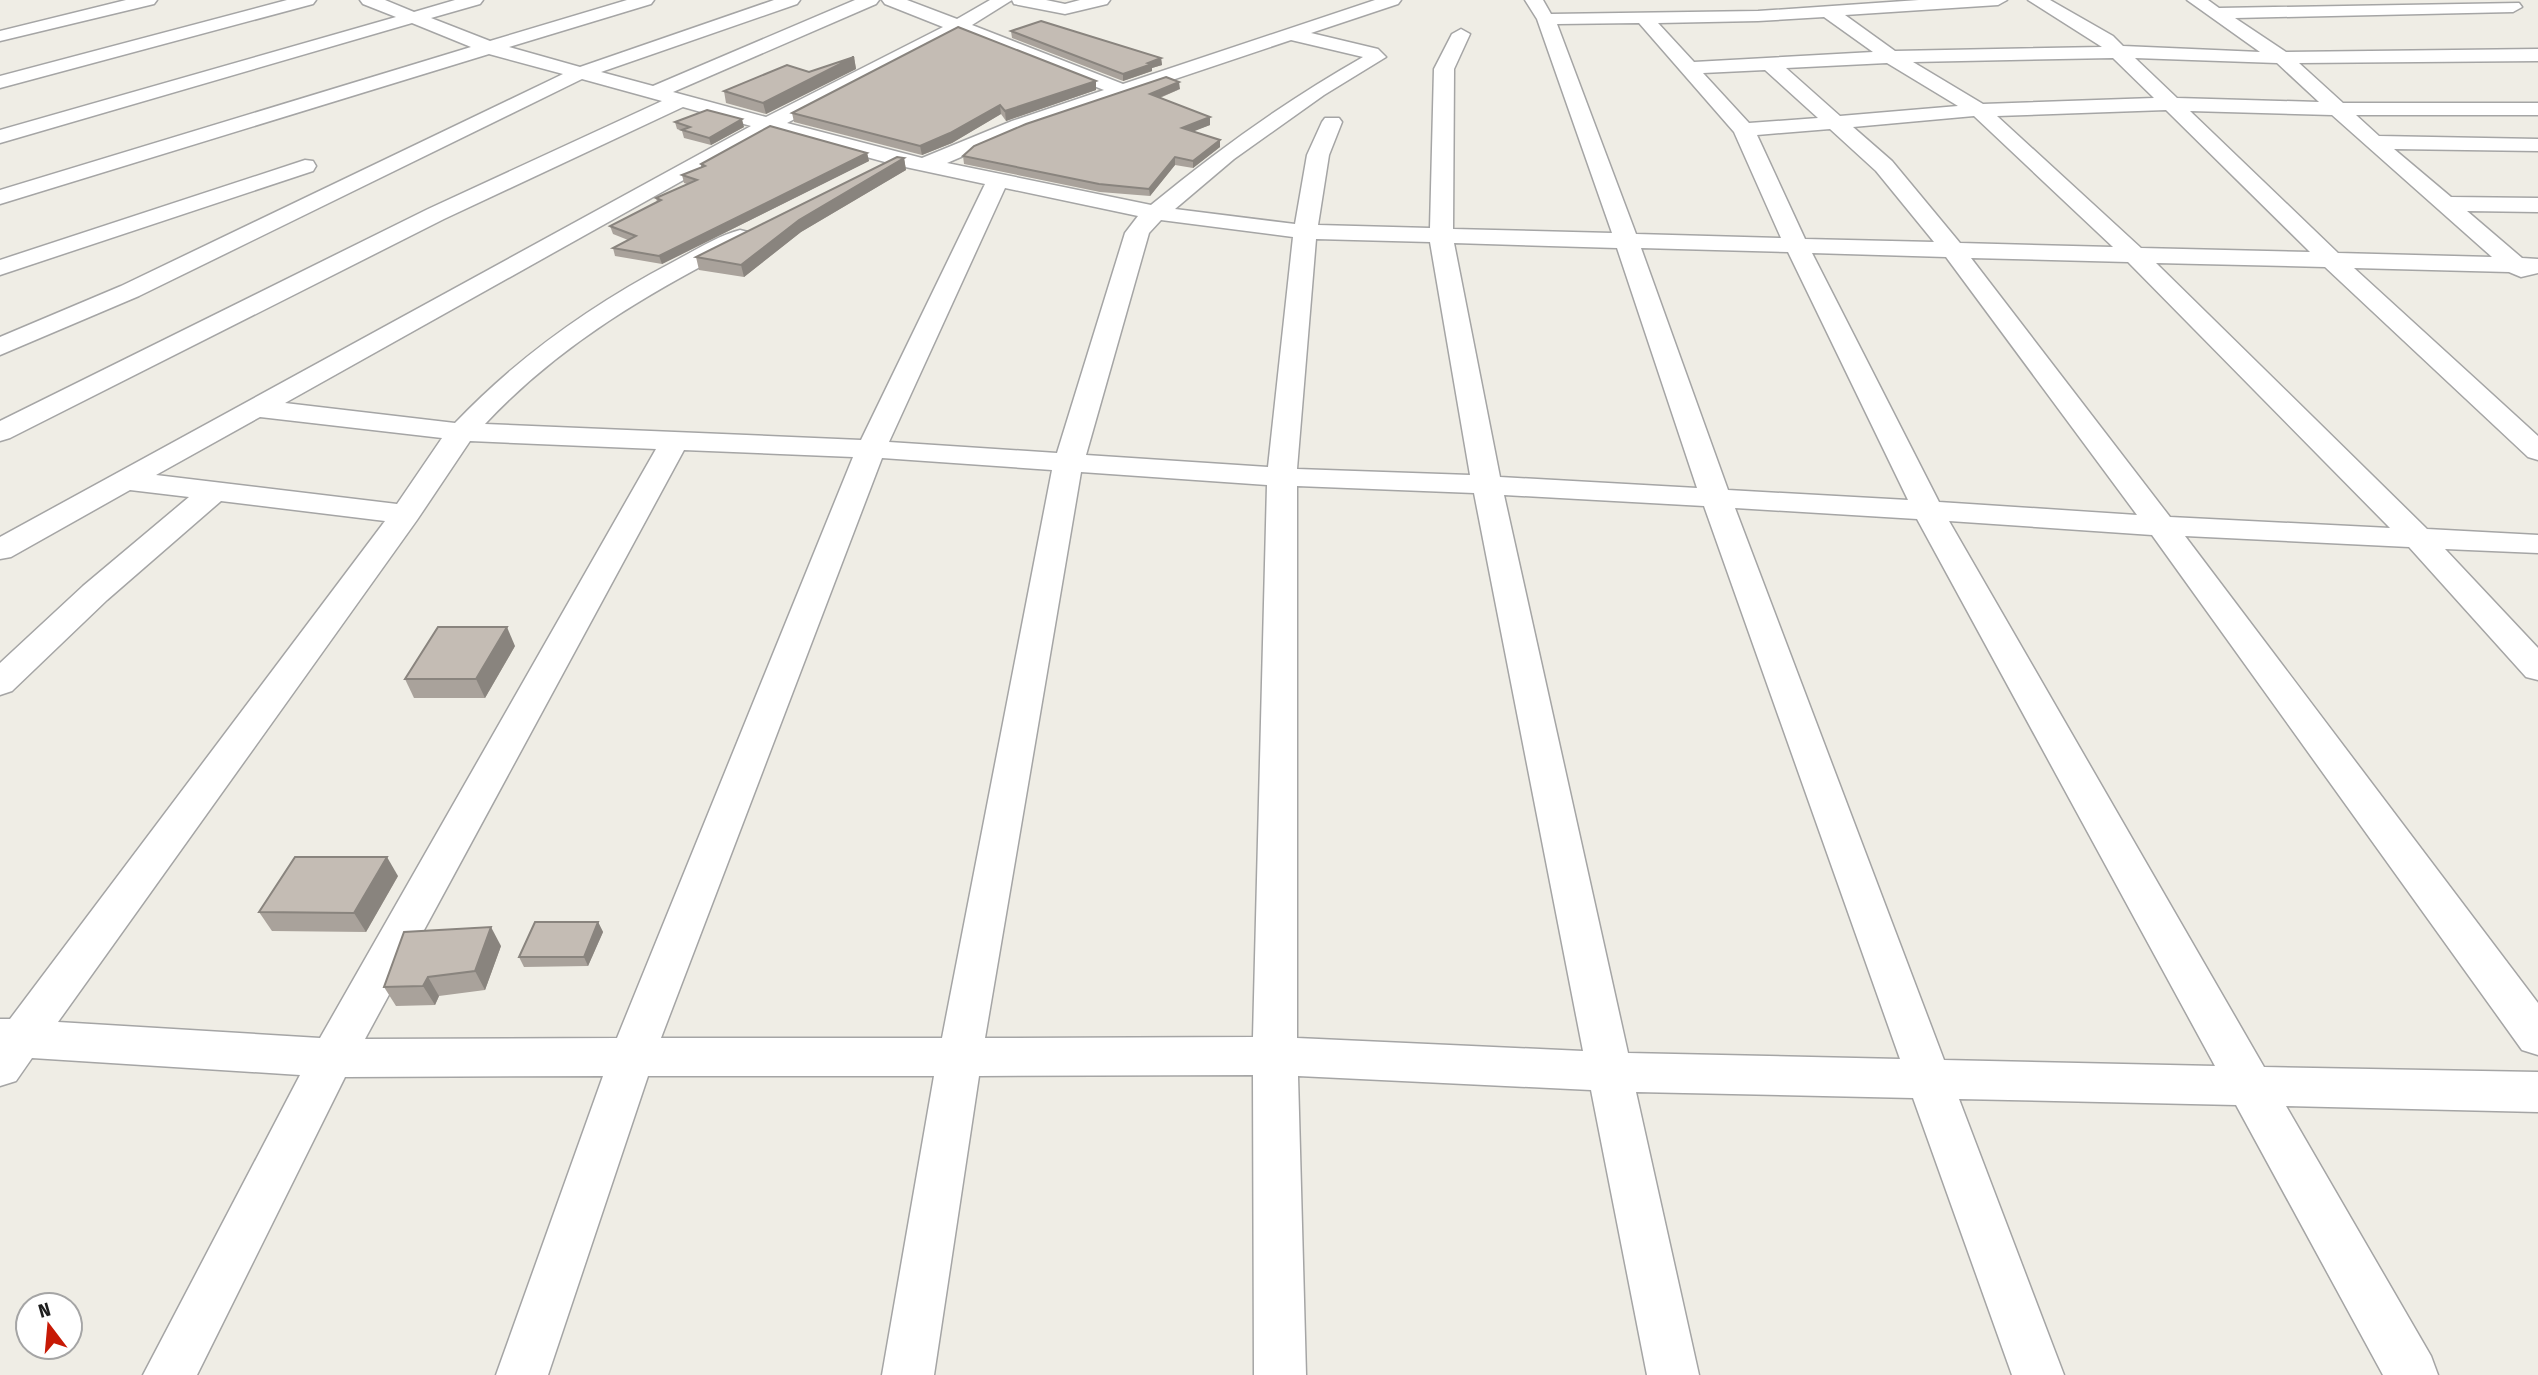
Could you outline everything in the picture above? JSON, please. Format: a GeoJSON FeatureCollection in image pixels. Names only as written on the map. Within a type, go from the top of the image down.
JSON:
{"type":"FeatureCollection","features":[{"type":"Feature","properties":{"kind":"street"},"geometry":{"type":"LineString","coordinates":[[0,36],[148,0]]}},
{"type":"Feature","properties":{"kind":"street"},"geometry":{"type":"LineString","coordinates":[[0,82],[307,0]]}},
{"type":"Feature","properties":{"kind":"street"},"geometry":{"type":"LineString","coordinates":[[369,0],[490,48],[910,162],[1156,212],[1305,232],[2538,266]]}},
{"type":"Feature","properties":{"kind":"street"},"geometry":{"type":"LineString","coordinates":[[0,137],[474,0]]}},
{"type":"Feature","properties":{"kind":"street"},"geometry":{"type":"LineString","coordinates":[[0,197],[645,0]]}},
{"type":"Feature","properties":{"kind":"street"},"geometry":{"type":"LineString","coordinates":[[0,347],[130,291],[580,73],[791,0]]}},
{"type":"Feature","properties":{"kind":"street"},"geometry":{"type":"LineString","coordinates":[[834,0],[862,4]]}},
{"type":"Feature","properties":{"kind":"street"},"geometry":{"type":"LineString","coordinates":[[891,0],[1121,90]]}},
{"type":"Feature","properties":{"kind":"street"},"geometry":{"type":"LineString","coordinates":[[0,550],[767,125],[1003,0]]}},
{"type":"Feature","properties":{"kind":"street"},"geometry":{"type":"LineString","coordinates":[[1020,0],[1065,9],[1101,0]]}},
{"type":"Feature","properties":{"kind":"street"},"geometry":{"type":"LineString","coordinates":[[859,178],[1392,0]]}},
{"type":"Feature","properties":{"kind":"street"},"geometry":{"type":"LineString","coordinates":[[1733,0],[1758,16]]}},
{"type":"Feature","properties":{"kind":"street"},"geometry":{"type":"LineString","coordinates":[[1998,0],[1758,16],[1643,17],[1540,10],[1626,240],[1716,499],[2038,1375]]}},
{"type":"Feature","properties":{"kind":"street"},"geometry":{"type":"LineString","coordinates":[[2037,0],[2087,27],[2120,52],[2333,262],[2538,451]]}},
{"type":"Feature","properties":{"kind":"street"},"geometry":{"type":"LineString","coordinates":[[2196,0],[2282,58],[2374,142],[2538,283]]}},
{"type":"Feature","properties":{"kind":"street"},"geometry":{"type":"LineString","coordinates":[[2215,13],[2520,10],[2496,0]]}},
{"type":"Feature","properties":{"kind":"street"},"geometry":{"type":"LineString","coordinates":[[652,94],[862,4]]}},
{"type":"Feature","properties":{"kind":"street"},"geometry":{"type":"LineString","coordinates":[[1829,12],[1891,57],[1979,110],[2137,257],[2417,537],[2538,669]]}},
{"type":"Feature","properties":{"kind":"street"},"geometry":{"type":"LineString","coordinates":[[1643,17],[1744,131],[1796,245],[1928,510],[2412,1375]]}},
{"type":"Feature","properties":{"kind":"street"},"geometry":{"type":"LineString","coordinates":[[908,1375],[960,1057],[1068,465],[1137,233],[1156,212],[1226,154],[1317,91],[1377,57],[1371,53],[1290,34]]}},
{"type":"Feature","properties":{"kind":"street"},"geometry":{"type":"LineString","coordinates":[[1461,34],[1444,69],[1441,236],[1487,485],[1612,1072],[1673,1375]]}},
{"type":"Feature","properties":{"kind":"street"},"geometry":{"type":"LineString","coordinates":[[1686,68],[1891,57],[2120,52],[2282,58],[2538,55]]}},
{"type":"Feature","properties":{"kind":"street"},"geometry":{"type":"LineString","coordinates":[[1769,62],[1884,166],[1952,249],[2161,526],[2538,1037]]}},
{"type":"Feature","properties":{"kind":"street"},"geometry":{"type":"LineString","coordinates":[[0,432],[448,209],[679,101]]}},
{"type":"Feature","properties":{"kind":"street"},"geometry":{"type":"LineString","coordinates":[[1744,131],[1979,110],[2170,104],[2338,109],[2538,109]]}},
{"type":"Feature","properties":{"kind":"street"},"geometry":{"type":"LineString","coordinates":[[1280,1375],[1275,1056],[1282,477],[1305,232],[1318,155],[1332,122]]}},
{"type":"Feature","properties":{"kind":"street"},"geometry":{"type":"LineString","coordinates":[[2374,142],[2538,145]]}},
{"type":"Feature","properties":{"kind":"street"},"geometry":{"type":"LineString","coordinates":[[0,268],[305,166]]}},
{"type":"Feature","properties":{"kind":"street"},"geometry":{"type":"LineString","coordinates":[[522,1375],[632,1057],[870,449],[997,181]]}},
{"type":"Feature","properties":{"kind":"street"},"geometry":{"type":"LineString","coordinates":[[2447,204],[2538,205]]}},
{"type":"Feature","properties":{"kind":"street"},"geometry":{"type":"LineString","coordinates":[[7,1047],[405,514],[461,432],[512,380],[566,335],[629,294],[762,226]]}},
{"type":"Feature","properties":{"kind":"street"},"geometry":{"type":"LineString","coordinates":[[254,408],[461,432],[870,449],[1068,465],[1487,485],[2161,526],[2538,544]]}},
{"type":"Feature","properties":{"kind":"street"},"geometry":{"type":"LineString","coordinates":[[169,1375],[332,1058],[675,440]]}},
{"type":"Feature","properties":{"kind":"street"},"geometry":{"type":"LineString","coordinates":[[128,481],[405,514]]}},
{"type":"Feature","properties":{"kind":"street"},"geometry":{"type":"LineString","coordinates":[[0,683],[95,593],[215,491]]}},
{"type":"Feature","properties":{"kind":"street"},"geometry":{"type":"LineString","coordinates":[[7,1047],[332,1058],[1275,1056],[1612,1072],[2538,1092]]}},
{"type":"Feature","properties":{"kind":"building"},"geometry":{"type":"Polygon","coordinates":[[[1041,21],[1161,58],[1123,74],[1011,31],[1041,21]]]}},
{"type":"Feature","properties":{"kind":"building"},"geometry":{"type":"Polygon","coordinates":[[[958,27],[1096,81],[1005,111],[1000,105],[950,133],[920,146],[792,113],[958,27]]]}},
{"type":"Feature","properties":{"kind":"building"},"geometry":{"type":"Polygon","coordinates":[[[854,57],[763,103],[724,91],[787,65],[809,72],[854,57]]]}},
{"type":"Feature","properties":{"kind":"building"},"geometry":{"type":"Polygon","coordinates":[[[1166,77],[1179,82],[1150,94],[1210,117],[1182,128],[1220,140],[1193,161],[1175,157],[1149,189],[1099,184],[963,156],[974,146],[1026,124],[1166,77]]]}},
{"type":"Feature","properties":{"kind":"building"},"geometry":{"type":"Polygon","coordinates":[[[707,110],[742,119],[709,138],[682,130],[690,127],[675,122],[707,110]]]}},
{"type":"Feature","properties":{"kind":"building"},"geometry":{"type":"Polygon","coordinates":[[[770,126],[867,153],[659,256],[613,248],[636,236],[610,226],[661,200],[656,198],[697,180],[682,175],[705,166],[701,164],[770,126]]]}},
{"type":"Feature","properties":{"kind":"building"},"geometry":{"type":"Polygon","coordinates":[[[897,157],[904,158],[799,220],[741,265],[696,257],[897,157]]]}},
{"type":"Feature","properties":{"kind":"building"},"geometry":{"type":"Polygon","coordinates":[[[438,627],[507,627],[476,679],[405,679],[438,627]]]}},
{"type":"Feature","properties":{"kind":"building"},"geometry":{"type":"Polygon","coordinates":[[[295,857],[387,857],[354,913],[259,912],[295,857]]]}},
{"type":"Feature","properties":{"kind":"building"},"geometry":{"type":"Polygon","coordinates":[[[535,922],[598,922],[584,957],[519,957],[535,922]]]}},
{"type":"Feature","properties":{"kind":"building"},"geometry":{"type":"Polygon","coordinates":[[[491,927],[475,971],[428,977],[423,986],[384,987],[404,932],[491,927]]]}}]}
